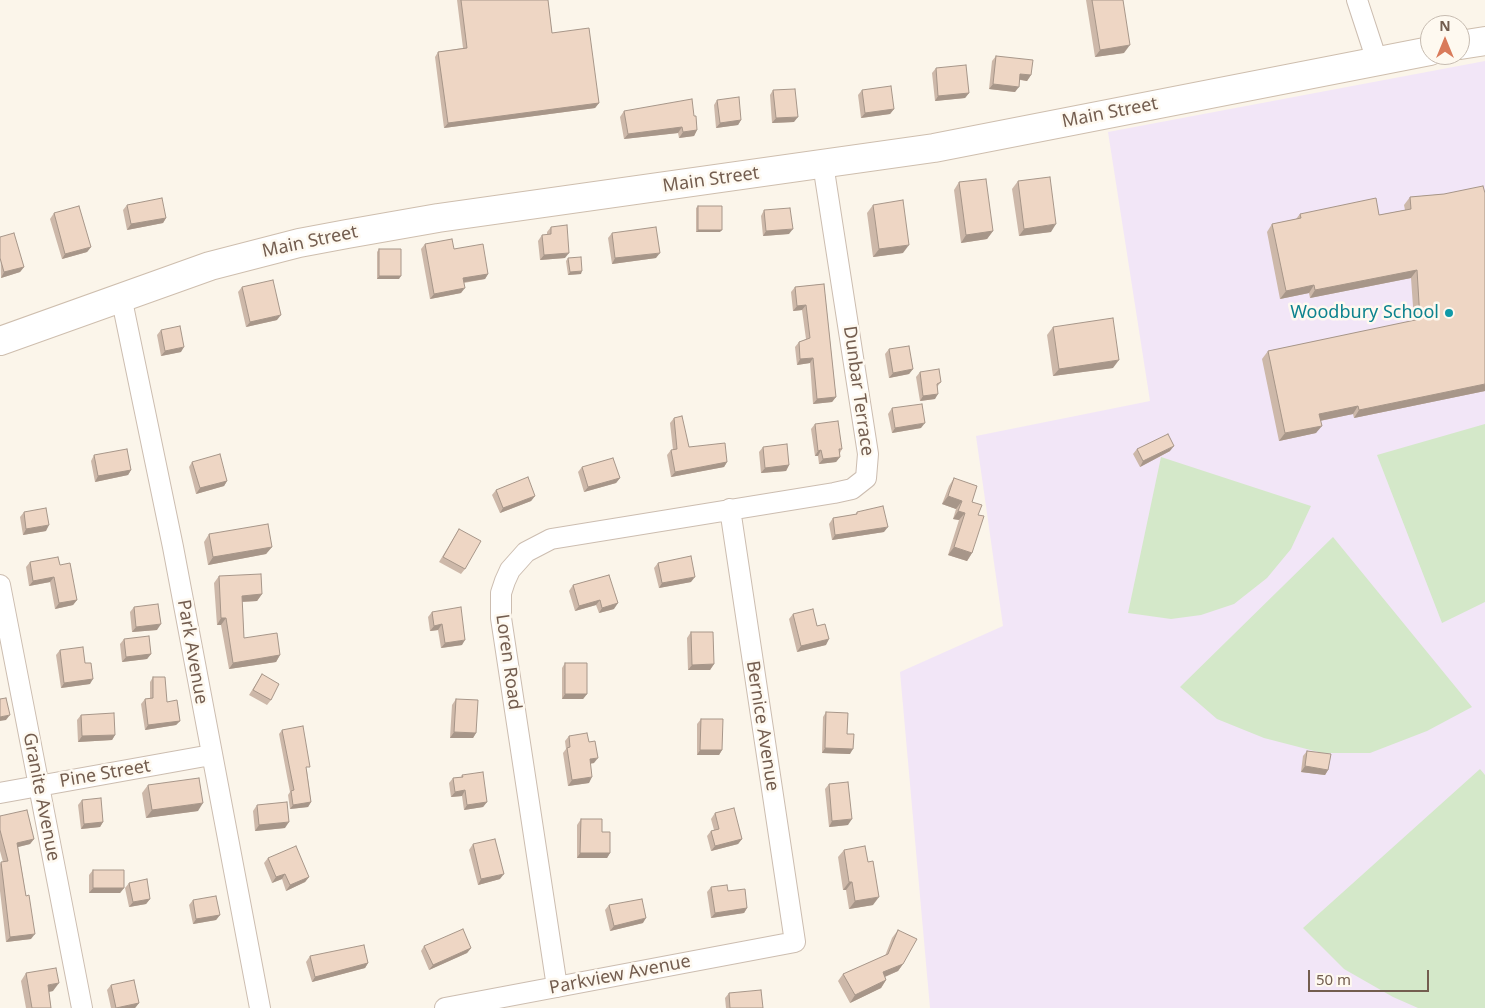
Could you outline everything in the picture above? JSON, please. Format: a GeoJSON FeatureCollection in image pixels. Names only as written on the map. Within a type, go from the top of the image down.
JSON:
{"type":"FeatureCollection","features":[{"type":"Feature","properties":{"kind":"main road"},"geometry":{"type":"LineString","coordinates":[[1470,43],[1485,41]]}},
{"type":"Feature","properties":{"kind":"main road","name":"Main Street"},"geometry":{"type":"LineString","coordinates":[[0,341],[121,296],[248,256],[390,225],[934,148],[1420,53]]}},
{"type":"Feature","properties":{"kind":"street"},"geometry":{"type":"LineString","coordinates":[[1357,0],[1377,61]]}},
{"type":"Feature","properties":{"kind":"street","name":"Dunbar Terrace"},"geometry":{"type":"LineString","coordinates":[[730,509],[844,491],[862,483],[868,474],[868,454],[823,164]]}},
{"type":"Feature","properties":{"kind":"street","name":"Park Avenue"},"geometry":{"type":"LineString","coordinates":[[121,296],[173,547],[260,1008]]}},
{"type":"Feature","properties":{"kind":"street","name":"Bernice Avenue"},"geometry":{"type":"LineString","coordinates":[[730,509],[795,942]]}},
{"type":"Feature","properties":{"kind":"street","name":"Loren Road"},"geometry":{"type":"LineString","coordinates":[[557,987],[501,618],[501,593],[510,570],[522,555],[550,539],[730,509]]}},
{"type":"Feature","properties":{"kind":"street","name":"Granite Avenue"},"geometry":{"type":"LineString","coordinates":[[0,585],[82,1008]]}},
{"type":"Feature","properties":{"kind":"street","name":"Pine Street"},"geometry":{"type":"LineString","coordinates":[[0,793],[211,755]]}},
{"type":"Feature","properties":{"kind":"street","name":"Parkview Avenue"},"geometry":{"type":"LineString","coordinates":[[445,1008],[795,942]]}},
{"type":"Feature","properties":{"kind":"shaded area"},"geometry":{"type":"Polygon","coordinates":[[[1485,61],[1485,1008],[930,1008],[900,672],[1003,626],[976,436],[1150,401],[1108,132],[1485,61]]]}},
{"type":"Feature","properties":{"kind":"green space"},"geometry":{"type":"Polygon","coordinates":[[[1485,424],[1485,602],[1442,623],[1377,455],[1485,424]]]}},
{"type":"Feature","properties":{"kind":"green space"},"geometry":{"type":"Polygon","coordinates":[[[1161,457],[1311,506],[1291,549],[1267,578],[1234,604],[1201,615],[1171,619],[1128,613],[1161,457]]]}},
{"type":"Feature","properties":{"kind":"green space"},"geometry":{"type":"Polygon","coordinates":[[[1333,537],[1472,707],[1427,731],[1370,753],[1322,753],[1264,738],[1217,719],[1180,687],[1333,537]]]}},
{"type":"Feature","properties":{"kind":"green space"},"geometry":{"type":"Polygon","coordinates":[[[1480,769],[1485,775],[1485,1008],[1418,1008],[1393,997],[1344,969],[1303,928],[1480,769]]]}},
{"type":"Feature","properties":{"kind":"building"},"geometry":{"type":"Polygon","coordinates":[[[461,0],[548,0],[552,33],[589,28],[599,103],[448,123],[438,52],[467,48],[461,0]]]}},
{"type":"Feature","properties":{"kind":"building"},"geometry":{"type":"Polygon","coordinates":[[[1092,0],[1123,0],[1130,45],[1100,50],[1092,0]]]}},
{"type":"Feature","properties":{"kind":"building"},"geometry":{"type":"Polygon","coordinates":[[[996,56],[1033,60],[1031,75],[1020,74],[1019,87],[993,84],[996,56]]]}},
{"type":"Feature","properties":{"kind":"building"},"geometry":{"type":"Polygon","coordinates":[[[966,65],[969,93],[938,96],[936,68],[966,65]]]}},
{"type":"Feature","properties":{"kind":"building"},"geometry":{"type":"Polygon","coordinates":[[[891,86],[894,109],[865,113],[862,90],[891,86]]]}},
{"type":"Feature","properties":{"kind":"building"},"geometry":{"type":"Polygon","coordinates":[[[795,89],[798,117],[776,118],[773,90],[795,89]]]}},
{"type":"Feature","properties":{"kind":"building"},"geometry":{"type":"Polygon","coordinates":[[[739,97],[741,120],[720,123],[717,100],[739,97]]]}},
{"type":"Feature","properties":{"kind":"building"},"geometry":{"type":"Polygon","coordinates":[[[692,99],[697,130],[683,132],[682,127],[628,134],[624,111],[692,99]]]}},
{"type":"Feature","properties":{"kind":"building"},"geometry":{"type":"Polygon","coordinates":[[[1050,177],[1056,224],[1024,229],[1018,181],[1050,177]]]}},
{"type":"Feature","properties":{"kind":"building"},"geometry":{"type":"Polygon","coordinates":[[[986,179],[993,231],[966,235],[959,182],[986,179]]]}},
{"type":"Feature","properties":{"kind":"building","name":"Woodbury School"},"geometry":{"type":"Polygon","coordinates":[[[1483,186],[1485,193],[1485,384],[1359,410],[1358,406],[1319,414],[1322,426],[1285,433],[1268,351],[1420,319],[1417,270],[1315,290],[1314,285],[1286,291],[1272,224],[1301,218],[1300,214],[1376,198],[1379,215],[1411,209],[1410,197],[1444,194],[1483,186]]]}},
{"type":"Feature","properties":{"kind":"building"},"geometry":{"type":"Polygon","coordinates":[[[162,198],[166,218],[131,224],[127,205],[162,198]]]}},
{"type":"Feature","properties":{"kind":"building"},"geometry":{"type":"Polygon","coordinates":[[[903,200],[909,245],[879,249],[873,205],[903,200]]]}},
{"type":"Feature","properties":{"kind":"building"},"geometry":{"type":"Polygon","coordinates":[[[79,206],[91,247],[65,254],[54,213],[79,206]]]}},
{"type":"Feature","properties":{"kind":"building"},"geometry":{"type":"Polygon","coordinates":[[[698,206],[722,206],[722,230],[698,230],[698,206]]]}},
{"type":"Feature","properties":{"kind":"building"},"geometry":{"type":"Polygon","coordinates":[[[790,208],[793,229],[766,231],[764,210],[790,208]]]}},
{"type":"Feature","properties":{"kind":"building"},"geometry":{"type":"Polygon","coordinates":[[[567,225],[569,253],[544,255],[542,235],[551,234],[551,227],[567,225]]]}},
{"type":"Feature","properties":{"kind":"building"},"geometry":{"type":"Polygon","coordinates":[[[656,227],[660,253],[615,258],[612,233],[656,227]]]}},
{"type":"Feature","properties":{"kind":"building"},"geometry":{"type":"Polygon","coordinates":[[[14,233],[24,267],[4,272],[0,258],[0,237],[14,233]]]}},
{"type":"Feature","properties":{"kind":"building"},"geometry":{"type":"Polygon","coordinates":[[[452,239],[454,249],[483,244],[488,274],[463,278],[465,288],[434,294],[425,244],[452,239]]]}},
{"type":"Feature","properties":{"kind":"building"},"geometry":{"type":"Polygon","coordinates":[[[379,249],[401,249],[401,276],[379,276],[379,249]]]}},
{"type":"Feature","properties":{"kind":"building"},"geometry":{"type":"Polygon","coordinates":[[[581,257],[582,271],[570,272],[568,258],[581,257]]]}},
{"type":"Feature","properties":{"kind":"building"},"geometry":{"type":"Polygon","coordinates":[[[273,280],[281,315],[250,322],[242,287],[273,280]]]}},
{"type":"Feature","properties":{"kind":"building"},"geometry":{"type":"Polygon","coordinates":[[[824,284],[836,397],[817,399],[813,358],[800,359],[799,342],[810,338],[806,305],[797,306],[795,287],[824,284]]]}},
{"type":"Feature","properties":{"kind":"building"},"geometry":{"type":"Polygon","coordinates":[[[1113,318],[1119,360],[1059,369],[1053,327],[1113,318]]]}},
{"type":"Feature","properties":{"kind":"building"},"geometry":{"type":"Polygon","coordinates":[[[180,326],[184,347],[165,351],[161,330],[180,326]]]}},
{"type":"Feature","properties":{"kind":"building"},"geometry":{"type":"Polygon","coordinates":[[[909,346],[913,369],[893,373],[889,349],[909,346]]]}},
{"type":"Feature","properties":{"kind":"building"},"geometry":{"type":"Polygon","coordinates":[[[939,369],[941,382],[937,384],[938,394],[923,396],[920,372],[939,369]]]}},
{"type":"Feature","properties":{"kind":"building"},"geometry":{"type":"Polygon","coordinates":[[[922,404],[925,423],[895,428],[892,408],[922,404]]]}},
{"type":"Feature","properties":{"kind":"building"},"geometry":{"type":"Polygon","coordinates":[[[682,416],[689,447],[725,443],[727,462],[675,472],[671,450],[677,449],[674,418],[682,416]]]}},
{"type":"Feature","properties":{"kind":"building"},"geometry":{"type":"Polygon","coordinates":[[[838,421],[842,449],[839,449],[840,457],[823,459],[821,450],[818,451],[815,424],[838,421]]]}},
{"type":"Feature","properties":{"kind":"building"},"geometry":{"type":"Polygon","coordinates":[[[1168,434],[1174,446],[1143,461],[1137,449],[1168,434]]]}},
{"type":"Feature","properties":{"kind":"building"},"geometry":{"type":"Polygon","coordinates":[[[787,444],[789,465],[765,468],[763,447],[787,444]]]}},
{"type":"Feature","properties":{"kind":"building"},"geometry":{"type":"Polygon","coordinates":[[[127,449],[131,470],[98,476],[94,455],[127,449]]]}},
{"type":"Feature","properties":{"kind":"building"},"geometry":{"type":"Polygon","coordinates":[[[220,454],[227,481],[200,488],[192,462],[220,454]]]}},
{"type":"Feature","properties":{"kind":"building"},"geometry":{"type":"Polygon","coordinates":[[[613,458],[620,478],[588,487],[582,467],[613,458]]]}},
{"type":"Feature","properties":{"kind":"building"},"geometry":{"type":"Polygon","coordinates":[[[528,477],[535,496],[503,508],[496,490],[528,477]]]}},
{"type":"Feature","properties":{"kind":"building"},"geometry":{"type":"Polygon","coordinates":[[[954,478],[977,486],[972,502],[982,505],[978,515],[984,516],[972,553],[954,547],[965,513],[958,511],[962,501],[948,496],[954,478]]]}},
{"type":"Feature","properties":{"kind":"building"},"geometry":{"type":"Polygon","coordinates":[[[883,506],[888,527],[835,535],[833,518],[857,514],[857,512],[883,506]]]}},
{"type":"Feature","properties":{"kind":"building"},"geometry":{"type":"Polygon","coordinates":[[[46,508],[49,525],[26,529],[24,512],[46,508]]]}},
{"type":"Feature","properties":{"kind":"building"},"geometry":{"type":"Polygon","coordinates":[[[268,524],[272,547],[213,557],[209,534],[268,524]]]}},
{"type":"Feature","properties":{"kind":"building"},"geometry":{"type":"Polygon","coordinates":[[[459,529],[481,541],[465,569],[443,557],[459,529]]]}},
{"type":"Feature","properties":{"kind":"building"},"geometry":{"type":"Polygon","coordinates":[[[691,556],[695,577],[662,583],[658,563],[691,556]]]}},
{"type":"Feature","properties":{"kind":"building"},"geometry":{"type":"Polygon","coordinates":[[[58,557],[60,565],[70,563],[77,600],[59,603],[54,577],[33,581],[30,562],[58,557]]]}},
{"type":"Feature","properties":{"kind":"building"},"geometry":{"type":"Polygon","coordinates":[[[261,574],[262,594],[242,596],[244,638],[277,633],[280,655],[233,663],[226,618],[221,618],[219,576],[261,574]]]}},
{"type":"Feature","properties":{"kind":"building"},"geometry":{"type":"Polygon","coordinates":[[[609,575],[618,603],[602,608],[600,600],[579,606],[573,585],[609,575]]]}},
{"type":"Feature","properties":{"kind":"building"},"geometry":{"type":"Polygon","coordinates":[[[158,604],[161,624],[136,627],[134,607],[158,604]]]}},
{"type":"Feature","properties":{"kind":"building"},"geometry":{"type":"Polygon","coordinates":[[[461,607],[465,640],[445,643],[442,624],[434,626],[432,612],[461,607]]]}},
{"type":"Feature","properties":{"kind":"building"},"geometry":{"type":"Polygon","coordinates":[[[813,609],[817,626],[825,624],[829,639],[801,646],[793,614],[813,609]]]}},
{"type":"Feature","properties":{"kind":"building"},"geometry":{"type":"Polygon","coordinates":[[[691,632],[713,632],[714,664],[692,665],[691,632]]]}},
{"type":"Feature","properties":{"kind":"building"},"geometry":{"type":"Polygon","coordinates":[[[149,636],[151,654],[126,657],[124,639],[149,636]]]}},
{"type":"Feature","properties":{"kind":"building"},"geometry":{"type":"Polygon","coordinates":[[[83,647],[85,663],[91,663],[93,679],[64,683],[60,650],[83,647]]]}},
{"type":"Feature","properties":{"kind":"building"},"geometry":{"type":"Polygon","coordinates":[[[565,663],[587,663],[587,694],[565,694],[565,663]]]}},
{"type":"Feature","properties":{"kind":"building"},"geometry":{"type":"Polygon","coordinates":[[[262,674],[279,684],[271,700],[253,690],[262,674]]]}},
{"type":"Feature","properties":{"kind":"building"},"geometry":{"type":"Polygon","coordinates":[[[153,677],[165,677],[167,702],[177,700],[180,721],[148,725],[145,699],[153,698],[153,677]]]}},
{"type":"Feature","properties":{"kind":"building"},"geometry":{"type":"Polygon","coordinates":[[[6,698],[10,715],[0,717],[0,699],[6,698]]]}},
{"type":"Feature","properties":{"kind":"building"},"geometry":{"type":"Polygon","coordinates":[[[456,699],[478,700],[476,733],[454,732],[456,699]]]}},
{"type":"Feature","properties":{"kind":"building"},"geometry":{"type":"Polygon","coordinates":[[[826,712],[848,713],[847,734],[854,734],[853,749],[825,748],[826,712]]]}},
{"type":"Feature","properties":{"kind":"building"},"geometry":{"type":"Polygon","coordinates":[[[114,713],[115,735],[82,736],[81,715],[114,713]]]}},
{"type":"Feature","properties":{"kind":"building"},"geometry":{"type":"Polygon","coordinates":[[[701,719],[723,719],[722,750],[700,750],[701,719]]]}},
{"type":"Feature","properties":{"kind":"building"},"geometry":{"type":"Polygon","coordinates":[[[303,726],[310,767],[306,767],[311,802],[293,805],[291,791],[294,790],[282,730],[303,726]]]}},
{"type":"Feature","properties":{"kind":"building"},"geometry":{"type":"Polygon","coordinates":[[[587,733],[589,742],[595,741],[598,758],[590,759],[592,777],[572,780],[567,748],[570,747],[569,736],[587,733]]]}},
{"type":"Feature","properties":{"kind":"building"},"geometry":{"type":"Polygon","coordinates":[[[1307,751],[1331,754],[1328,770],[1305,766],[1307,751]]]}},
{"type":"Feature","properties":{"kind":"building"},"geometry":{"type":"Polygon","coordinates":[[[483,772],[487,802],[467,805],[465,790],[455,792],[453,778],[483,772]]]}},
{"type":"Feature","properties":{"kind":"building"},"geometry":{"type":"Polygon","coordinates":[[[199,778],[203,803],[152,810],[148,785],[199,778]]]}},
{"type":"Feature","properties":{"kind":"building"},"geometry":{"type":"Polygon","coordinates":[[[848,782],[852,819],[832,821],[829,784],[848,782]]]}},
{"type":"Feature","properties":{"kind":"building"},"geometry":{"type":"Polygon","coordinates":[[[101,798],[103,822],[84,824],[82,800],[101,798]]]}},
{"type":"Feature","properties":{"kind":"building"},"geometry":{"type":"Polygon","coordinates":[[[287,802],[289,822],[259,825],[257,805],[287,802]]]}},
{"type":"Feature","properties":{"kind":"building"},"geometry":{"type":"Polygon","coordinates":[[[734,808],[742,839],[715,846],[711,831],[719,829],[715,813],[734,808]]]}},
{"type":"Feature","properties":{"kind":"building"},"geometry":{"type":"Polygon","coordinates":[[[27,810],[34,839],[17,843],[26,896],[29,895],[35,934],[10,937],[1,862],[8,861],[0,830],[0,816],[27,810]]]}},
{"type":"Feature","properties":{"kind":"building"},"geometry":{"type":"Polygon","coordinates":[[[581,819],[602,819],[602,832],[610,832],[610,853],[580,853],[581,819]]]}},
{"type":"Feature","properties":{"kind":"building"},"geometry":{"type":"Polygon","coordinates":[[[495,839],[504,874],[481,879],[473,844],[495,839]]]}},
{"type":"Feature","properties":{"kind":"building"},"geometry":{"type":"Polygon","coordinates":[[[296,846],[309,877],[290,885],[285,874],[276,877],[268,858],[296,846]]]}},
{"type":"Feature","properties":{"kind":"building"},"geometry":{"type":"Polygon","coordinates":[[[865,846],[868,862],[873,861],[879,897],[855,901],[852,882],[849,882],[844,850],[865,846]]]}},
{"type":"Feature","properties":{"kind":"building"},"geometry":{"type":"Polygon","coordinates":[[[93,870],[124,870],[124,888],[93,888],[93,870]]]}},
{"type":"Feature","properties":{"kind":"building"},"geometry":{"type":"Polygon","coordinates":[[[147,879],[150,899],[133,902],[129,883],[147,879]]]}},
{"type":"Feature","properties":{"kind":"building"},"geometry":{"type":"Polygon","coordinates":[[[727,885],[728,891],[745,889],[747,908],[715,913],[711,887],[727,885]]]}},
{"type":"Feature","properties":{"kind":"building"},"geometry":{"type":"Polygon","coordinates":[[[216,896],[220,915],[196,919],[193,900],[216,896]]]}},
{"type":"Feature","properties":{"kind":"building"},"geometry":{"type":"Polygon","coordinates":[[[642,899],[646,918],[614,926],[609,905],[642,899]]]}},
{"type":"Feature","properties":{"kind":"building"},"geometry":{"type":"Polygon","coordinates":[[[463,929],[471,948],[433,965],[424,946],[463,929]]]}},
{"type":"Feature","properties":{"kind":"building"},"geometry":{"type":"Polygon","coordinates":[[[898,930],[917,939],[903,964],[883,972],[886,980],[855,995],[843,974],[888,954],[898,930]]]}},
{"type":"Feature","properties":{"kind":"building"},"geometry":{"type":"Polygon","coordinates":[[[364,945],[368,963],[315,977],[310,956],[364,945]]]}},
{"type":"Feature","properties":{"kind":"building"},"geometry":{"type":"Polygon","coordinates":[[[56,968],[59,983],[48,985],[51,1008],[32,1008],[26,973],[56,968]]]}},
{"type":"Feature","properties":{"kind":"building"},"geometry":{"type":"Polygon","coordinates":[[[134,980],[139,1003],[116,1008],[111,985],[134,980]]]}},
{"type":"Feature","properties":{"kind":"building"},"geometry":{"type":"Polygon","coordinates":[[[761,990],[763,1008],[730,1008],[729,993],[761,990]]]}},
{"type":"Feature","properties":{"kind":"place","name":"Woodbury School"},"geometry":{"type":"Point","coordinates":[1449,313]}}]}
